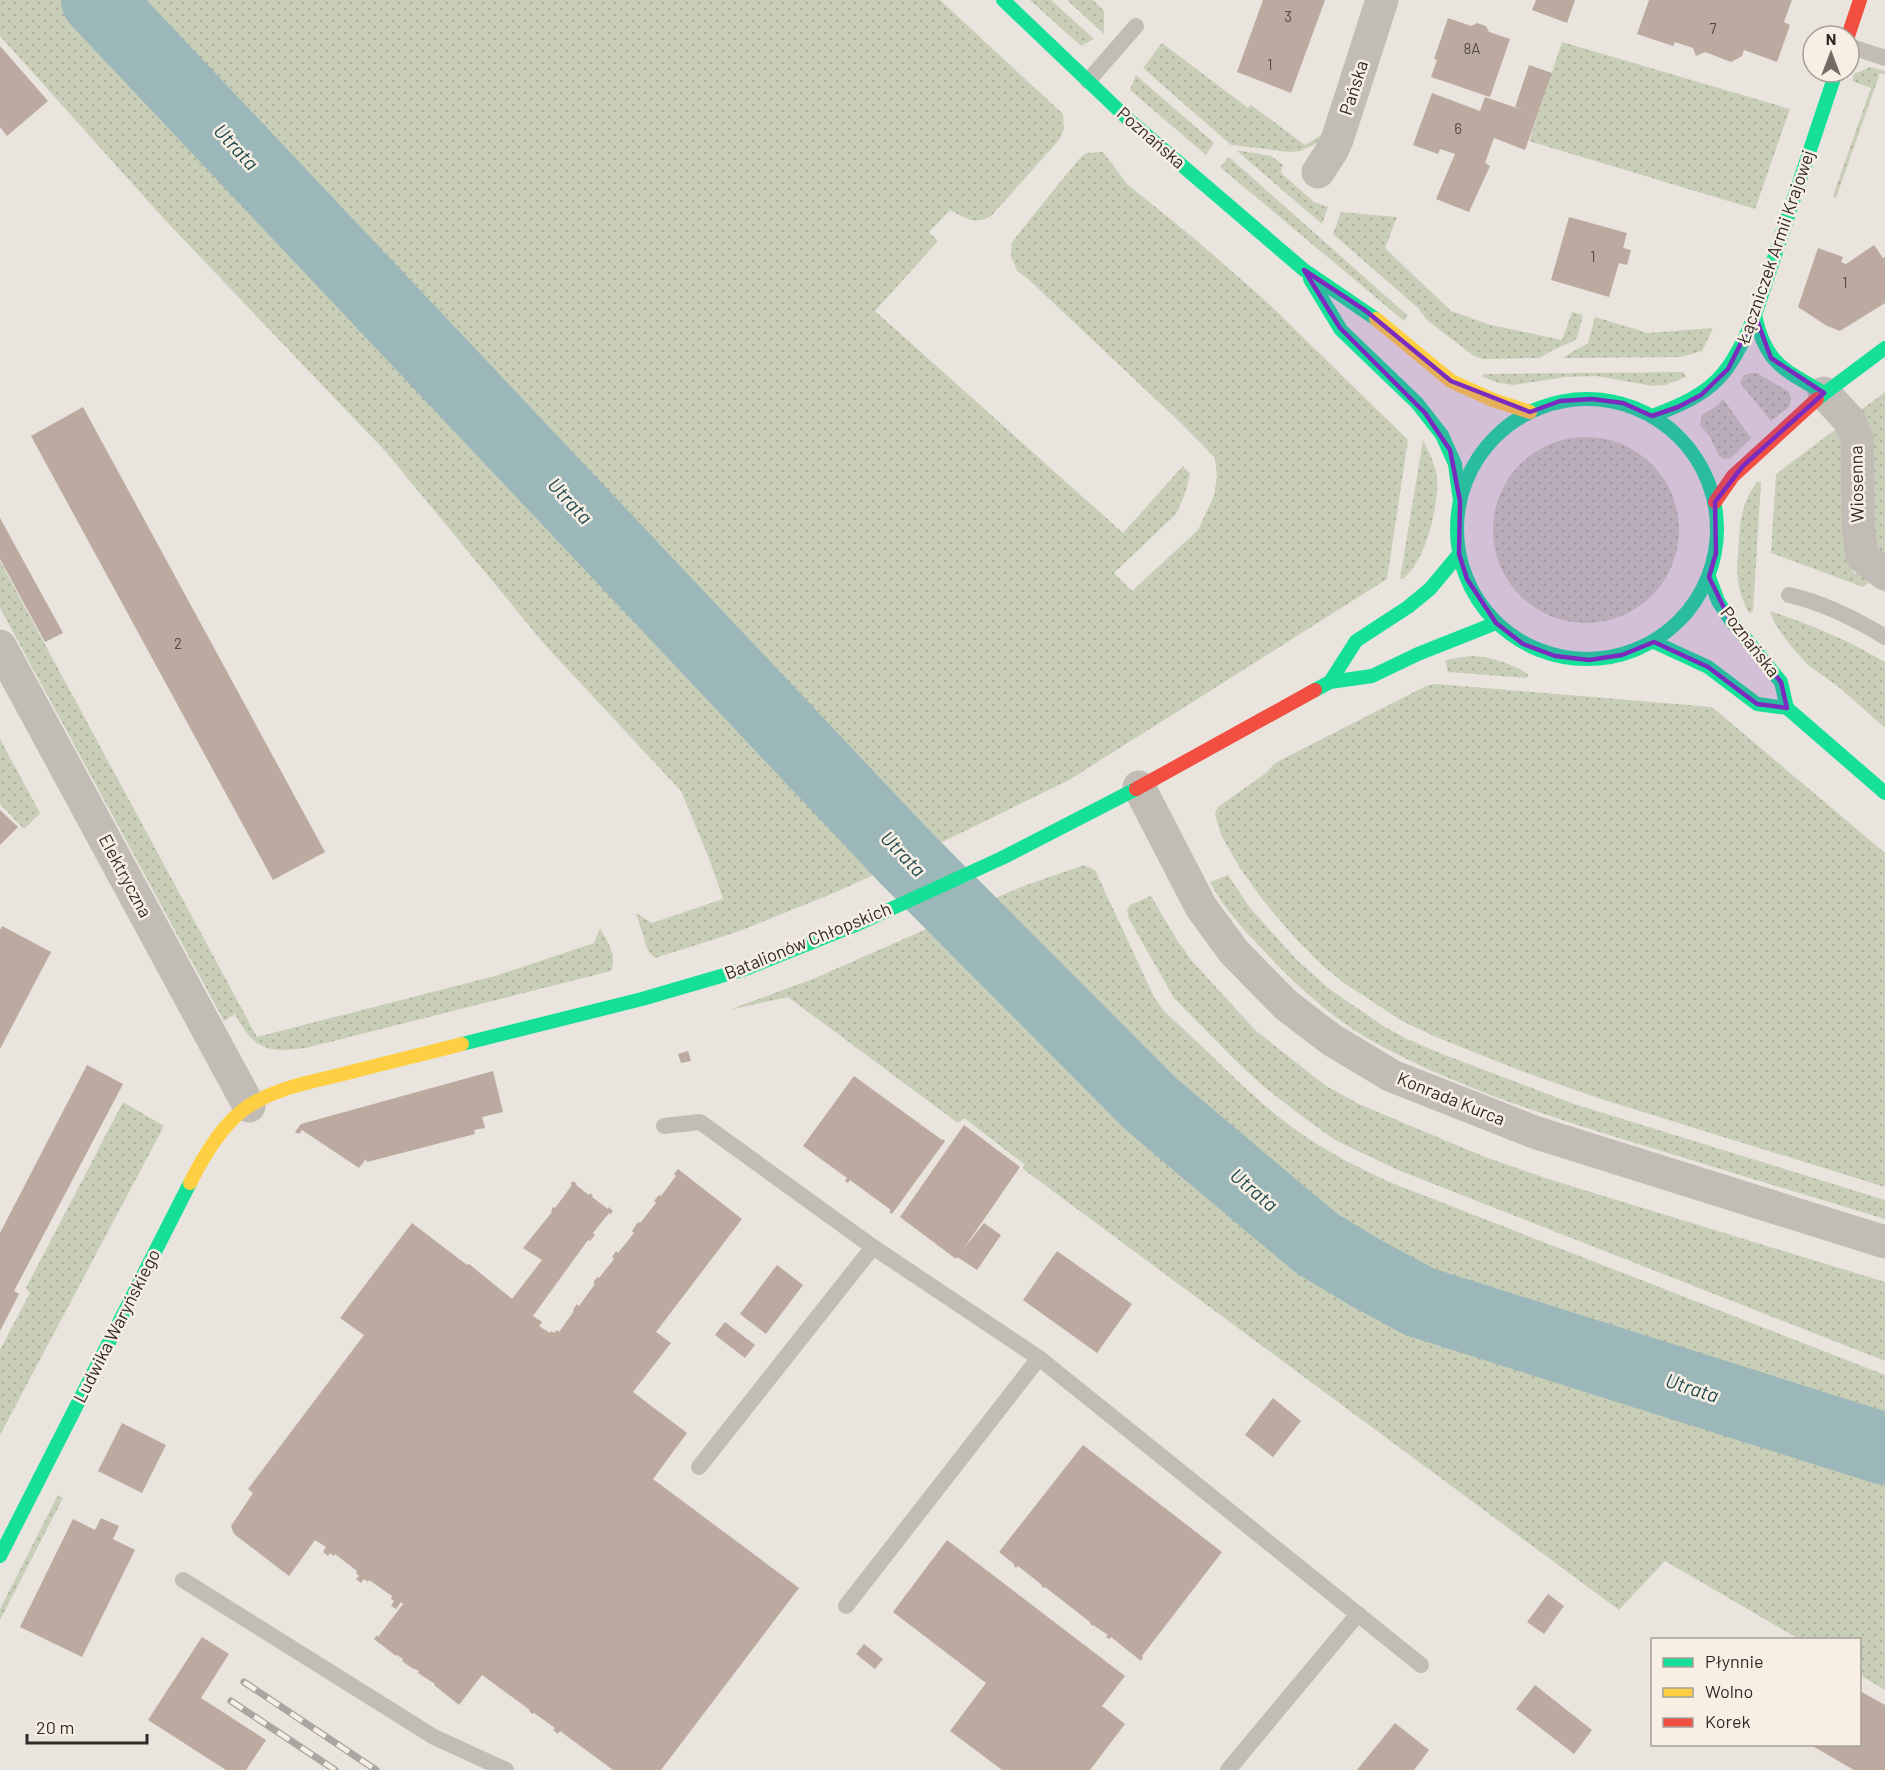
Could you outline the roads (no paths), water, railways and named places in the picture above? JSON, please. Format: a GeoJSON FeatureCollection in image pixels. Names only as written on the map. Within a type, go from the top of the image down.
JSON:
{"type":"FeatureCollection","features":[{"type":"Feature","properties":{"kind":"street","name":"Poznańska"},"geometry":{"type":"LineString","coordinates":[[1003,0],[1130,120],[1304,270],[1366,310],[1451,381],[1493,400],[1530,412]]}},
{"type":"Feature","properties":{"kind":"street","name":"Pańska"},"geometry":{"type":"LineString","coordinates":[[1318,172],[1338,137],[1382,0]]}},
{"type":"Feature","properties":{"kind":"street"},"geometry":{"type":"LineString","coordinates":[[1852,24],[1860,0]]}},
{"type":"Feature","properties":{"kind":"street","name":"Łączniczek Armii Krajowej"},"geometry":{"type":"LineString","coordinates":[[1652,416],[1678,407],[1718,381],[1740,351],[1755,315],[1832,84]]}},
{"type":"Feature","properties":{"kind":"street","name":"Poznańska"},"geometry":{"type":"LineString","coordinates":[[1304,270],[1340,328],[1425,413],[1439,431],[1450,450],[1455,465],[1460,501]]}},
{"type":"Feature","properties":{"kind":"street"},"geometry":{"type":"LineString","coordinates":[[1755,315],[1762,345],[1771,358],[1782,369],[1824,393]]}},
{"type":"Feature","properties":{"kind":"street"},"geometry":{"type":"LineString","coordinates":[[1715,502],[1733,476],[1824,393],[1885,348]]}},
{"type":"Feature","properties":{"kind":"street","name":"Wiosenna"},"geometry":{"type":"LineString","coordinates":[[1824,393],[1849,420],[1857,438],[1858,526],[1862,556],[1885,574]]}},
{"type":"Feature","properties":{"kind":"street"},"geometry":{"type":"LineString","coordinates":[[1592,399],[1623,404],[1652,416],[1671,428],[1686,444],[1709,481],[1715,502],[1716,553],[1709,577],[1696,603],[1677,624],[1654,642],[1622,655],[1589,660],[1555,656],[1523,644],[1496,623],[1479,603],[1467,579],[1459,554],[1457,527],[1460,501],[1467,479],[1478,458],[1492,440],[1510,424],[1530,412],[1560,402],[1592,399]]}},
{"type":"Feature","properties":{"kind":"street","name":"Batalionów Chłopskich"},"geometry":{"type":"LineString","coordinates":[[1330,682],[1356,641],[1408,607],[1430,589],[1459,554]]}},
{"type":"Feature","properties":{"kind":"street","name":"Poznańska"},"geometry":{"type":"LineString","coordinates":[[1654,642],[1708,667],[1757,704],[1787,708],[1781,682],[1728,618],[1718,601],[1709,577]]}},
{"type":"Feature","properties":{"kind":"street","name":"Batalionów Chłopskich"},"geometry":{"type":"LineString","coordinates":[[249,1106],[277,1092],[303,1084],[642,999],[735,972],[858,924],[1002,858],[1139,787],[1330,682],[1372,676],[1418,654],[1496,623]]}},
{"type":"Feature","properties":{"kind":"street","name":"Elektryczna"},"geometry":{"type":"LineString","coordinates":[[0,645],[249,1106]]}},
{"type":"Feature","properties":{"kind":"street"},"geometry":{"type":"LineString","coordinates":[[1787,708],[1885,793]]}},
{"type":"Feature","properties":{"kind":"street","name":"Konrada Kurca"},"geometry":{"type":"LineString","coordinates":[[1139,787],[1201,907],[1234,952],[1286,1005],[1332,1040],[1392,1076],[1537,1133],[1885,1242]]}},
{"type":"Feature","properties":{"kind":"street","name":"Ludwika Waryńskiego"},"geometry":{"type":"LineString","coordinates":[[0,1556],[196,1171],[230,1122],[249,1106]]}},
{"type":"Feature","properties":{"kind":"lane"},"geometry":{"type":"LineString","coordinates":[[1088,81],[1136,26]]}},
{"type":"Feature","properties":{"kind":"lane"},"geometry":{"type":"LineString","coordinates":[[1861,50],[1885,58]]}},
{"type":"Feature","properties":{"kind":"lane"},"geometry":{"type":"LineString","coordinates":[[1789,595],[1801,597],[1856,619],[1885,637]]}},
{"type":"Feature","properties":{"kind":"lane"},"geometry":{"type":"LineString","coordinates":[[664,1126],[700,1122],[873,1247],[1039,1358],[1421,1665]]}},
{"type":"Feature","properties":{"kind":"lane"},"geometry":{"type":"LineString","coordinates":[[699,1467],[873,1247]]}},
{"type":"Feature","properties":{"kind":"lane"},"geometry":{"type":"LineString","coordinates":[[846,1606],[1039,1358]]}},
{"type":"Feature","properties":{"kind":"lane"},"geometry":{"type":"LineString","coordinates":[[183,1580],[434,1737],[506,1770]]}},
{"type":"Feature","properties":{"kind":"lane"},"geometry":{"type":"LineString","coordinates":[[1228,1770],[1359,1614]]}},
{"type":"Feature","properties":{"kind":"waterway","name":"Utrata"},"geometry":{"type":"LineString","coordinates":[[97,0],[905,857],[1152,1105],[1316,1243],[1420,1302],[1885,1449]]}},
{"type":"Feature","properties":{"kind":"railway"},"geometry":{"type":"LineString","coordinates":[[244,1682],[376,1770]]}},
{"type":"Feature","properties":{"kind":"railway"},"geometry":{"type":"LineString","coordinates":[[231,1701],[335,1770]]}}]}
